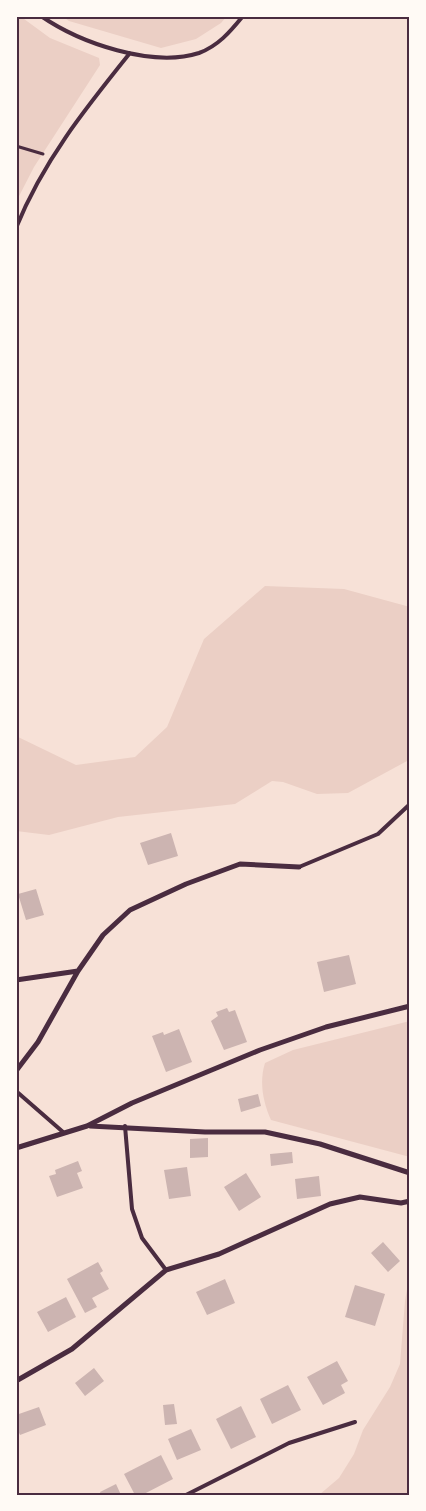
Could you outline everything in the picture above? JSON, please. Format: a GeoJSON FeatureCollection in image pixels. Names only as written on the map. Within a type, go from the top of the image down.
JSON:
{"type":"FeatureCollection","features":[{"type":"Feature","properties":{"kind":"street"},"geometry":{"type":"LineString","coordinates":[[16,1071],[38,1042],[78,971],[103,935],[130,910],[186,884],[240,864],[299,867]]}},
{"type":"Feature","properties":{"kind":"street"},"geometry":{"type":"LineString","coordinates":[[16,980],[78,971]]}},
{"type":"Feature","properties":{"kind":"street"},"geometry":{"type":"LineString","coordinates":[[16,1148],[87,1126],[132,1103],[260,1050],[326,1027],[410,1006]]}},
{"type":"Feature","properties":{"kind":"street"},"geometry":{"type":"LineString","coordinates":[[87,1126],[125,1126],[205,1132],[265,1132],[320,1144],[410,1173]]}},
{"type":"Feature","properties":{"kind":"street"},"geometry":{"type":"LineString","coordinates":[[16,1381],[72,1349],[166,1270],[219,1254],[330,1204],[360,1197],[401,1203],[410,1201]]}},
{"type":"Feature","properties":{"kind":"lane"},"geometry":{"type":"LineString","coordinates":[[41,16],[58,28],[90,42],[130,53],[174,57],[200,53],[225,38],[243,16]]}},
{"type":"Feature","properties":{"kind":"lane"},"geometry":{"type":"LineString","coordinates":[[16,228],[27,201],[50,157],[88,105],[130,53]]}},
{"type":"Feature","properties":{"kind":"lane"},"geometry":{"type":"LineString","coordinates":[[299,867],[378,834],[410,804]]}},
{"type":"Feature","properties":{"kind":"lane"},"geometry":{"type":"LineString","coordinates":[[16,1091],[63,1132]]}},
{"type":"Feature","properties":{"kind":"lane"},"geometry":{"type":"LineString","coordinates":[[125,1126],[132,1209],[142,1238],[166,1270]]}},
{"type":"Feature","properties":{"kind":"lane"},"geometry":{"type":"LineString","coordinates":[[186,1495],[289,1443],[355,1422]]}},
{"type":"Feature","properties":{"kind":"path"},"geometry":{"type":"LineString","coordinates":[[16,146],[50,157]]}},
{"type":"Feature","properties":{"kind":"shaded area"},"geometry":{"type":"Polygon","coordinates":[[[16,16],[20,16],[50,38],[99,58],[100,65],[34,167],[16,202],[16,16]]]}},
{"type":"Feature","properties":{"kind":"shaded area"},"geometry":{"type":"Polygon","coordinates":[[[62,16],[227,16],[221,23],[196,39],[161,48],[69,21],[62,16]]]}},
{"type":"Feature","properties":{"kind":"shaded area"},"geometry":{"type":"Polygon","coordinates":[[[265,586],[344,589],[410,607],[410,758],[407,761],[348,793],[317,794],[283,782],[272,781],[235,804],[118,817],[49,835],[16,831],[16,736],[76,765],[135,757],[167,727],[204,639],[265,586]]]}},
{"type":"Feature","properties":{"kind":"shaded area"},"geometry":{"type":"Polygon","coordinates":[[[410,1021],[410,1157],[271,1120],[263,1092],[262,1077],[265,1063],[293,1050],[410,1021]]]}},
{"type":"Feature","properties":{"kind":"shaded area"},"geometry":{"type":"Polygon","coordinates":[[[410,1272],[410,1495],[319,1495],[339,1478],[354,1454],[363,1430],[390,1387],[400,1364],[405,1301],[410,1272]]]}},
{"type":"Feature","properties":{"kind":"building"},"geometry":{"type":"Polygon","coordinates":[[[171,833],[178,856],[148,865],[140,843],[171,833]]]}},
{"type":"Feature","properties":{"kind":"building"},"geometry":{"type":"Polygon","coordinates":[[[36,889],[44,915],[26,920],[18,894],[36,889]]]}},
{"type":"Feature","properties":{"kind":"building"},"geometry":{"type":"Polygon","coordinates":[[[349,955],[356,984],[324,992],[317,962],[349,955]]]}},
{"type":"Feature","properties":{"kind":"building"},"geometry":{"type":"Polygon","coordinates":[[[227,1008],[229,1012],[235,1010],[247,1042],[224,1050],[211,1021],[218,1016],[216,1012],[227,1008]]]}},
{"type":"Feature","properties":{"kind":"building"},"geometry":{"type":"Polygon","coordinates":[[[179,1029],[192,1062],[166,1072],[152,1036],[163,1032],[164,1035],[179,1029]]]}},
{"type":"Feature","properties":{"kind":"building"},"geometry":{"type":"Polygon","coordinates":[[[258,1094],[261,1106],[241,1112],[238,1099],[258,1094]]]}},
{"type":"Feature","properties":{"kind":"building"},"geometry":{"type":"Polygon","coordinates":[[[208,1138],[208,1157],[190,1158],[190,1139],[208,1138]]]}},
{"type":"Feature","properties":{"kind":"building"},"geometry":{"type":"Polygon","coordinates":[[[292,1152],[293,1163],[271,1166],[270,1154],[292,1152]]]}},
{"type":"Feature","properties":{"kind":"building"},"geometry":{"type":"Polygon","coordinates":[[[78,1161],[82,1171],[77,1173],[83,1188],[57,1197],[49,1176],[56,1174],[55,1170],[78,1161]]]}},
{"type":"Feature","properties":{"kind":"building"},"geometry":{"type":"Polygon","coordinates":[[[187,1167],[191,1196],[169,1199],[164,1170],[187,1167]]]}},
{"type":"Feature","properties":{"kind":"building"},"geometry":{"type":"Polygon","coordinates":[[[246,1173],[261,1197],[239,1211],[224,1187],[246,1173]]]}},
{"type":"Feature","properties":{"kind":"building"},"geometry":{"type":"Polygon","coordinates":[[[319,1176],[321,1196],[297,1199],[295,1179],[319,1176]]]}},
{"type":"Feature","properties":{"kind":"building"},"geometry":{"type":"Polygon","coordinates":[[[383,1242],[400,1261],[388,1272],[371,1253],[383,1242]]]}},
{"type":"Feature","properties":{"kind":"building"},"geometry":{"type":"Polygon","coordinates":[[[98,1262],[103,1271],[100,1273],[109,1289],[92,1298],[97,1307],[85,1313],[67,1279],[98,1262]]]}},
{"type":"Feature","properties":{"kind":"building"},"geometry":{"type":"Polygon","coordinates":[[[225,1279],[235,1303],[207,1315],[196,1292],[225,1279]]]}},
{"type":"Feature","properties":{"kind":"building"},"geometry":{"type":"Polygon","coordinates":[[[355,1285],[385,1294],[375,1326],[345,1317],[355,1285]]]}},
{"type":"Feature","properties":{"kind":"building"},"geometry":{"type":"Polygon","coordinates":[[[66,1297],[76,1317],[48,1332],[37,1312],[66,1297]]]}},
{"type":"Feature","properties":{"kind":"building"},"geometry":{"type":"Polygon","coordinates":[[[337,1361],[348,1381],[341,1385],[345,1393],[323,1405],[307,1377],[337,1361]]]}},
{"type":"Feature","properties":{"kind":"building"},"geometry":{"type":"Polygon","coordinates":[[[94,1368],[104,1381],[85,1396],[75,1383],[94,1368]]]}},
{"type":"Feature","properties":{"kind":"building"},"geometry":{"type":"Polygon","coordinates":[[[288,1385],[301,1410],[272,1424],[260,1399],[288,1385]]]}},
{"type":"Feature","properties":{"kind":"building"},"geometry":{"type":"Polygon","coordinates":[[[174,1404],[177,1424],[165,1425],[163,1405],[174,1404]]]}},
{"type":"Feature","properties":{"kind":"building"},"geometry":{"type":"Polygon","coordinates":[[[241,1406],[256,1437],[231,1449],[216,1419],[241,1406]]]}},
{"type":"Feature","properties":{"kind":"building"},"geometry":{"type":"Polygon","coordinates":[[[39,1407],[46,1425],[20,1435],[16,1426],[16,1415],[39,1407]]]}},
{"type":"Feature","properties":{"kind":"building"},"geometry":{"type":"Polygon","coordinates":[[[191,1429],[201,1450],[177,1460],[168,1439],[191,1429]]]}},
{"type":"Feature","properties":{"kind":"building"},"geometry":{"type":"Polygon","coordinates":[[[161,1455],[173,1479],[142,1495],[135,1495],[124,1474],[161,1455]]]}},
{"type":"Feature","properties":{"kind":"building"},"geometry":{"type":"Polygon","coordinates":[[[116,1484],[121,1495],[101,1495],[100,1492],[116,1484]]]}}]}
